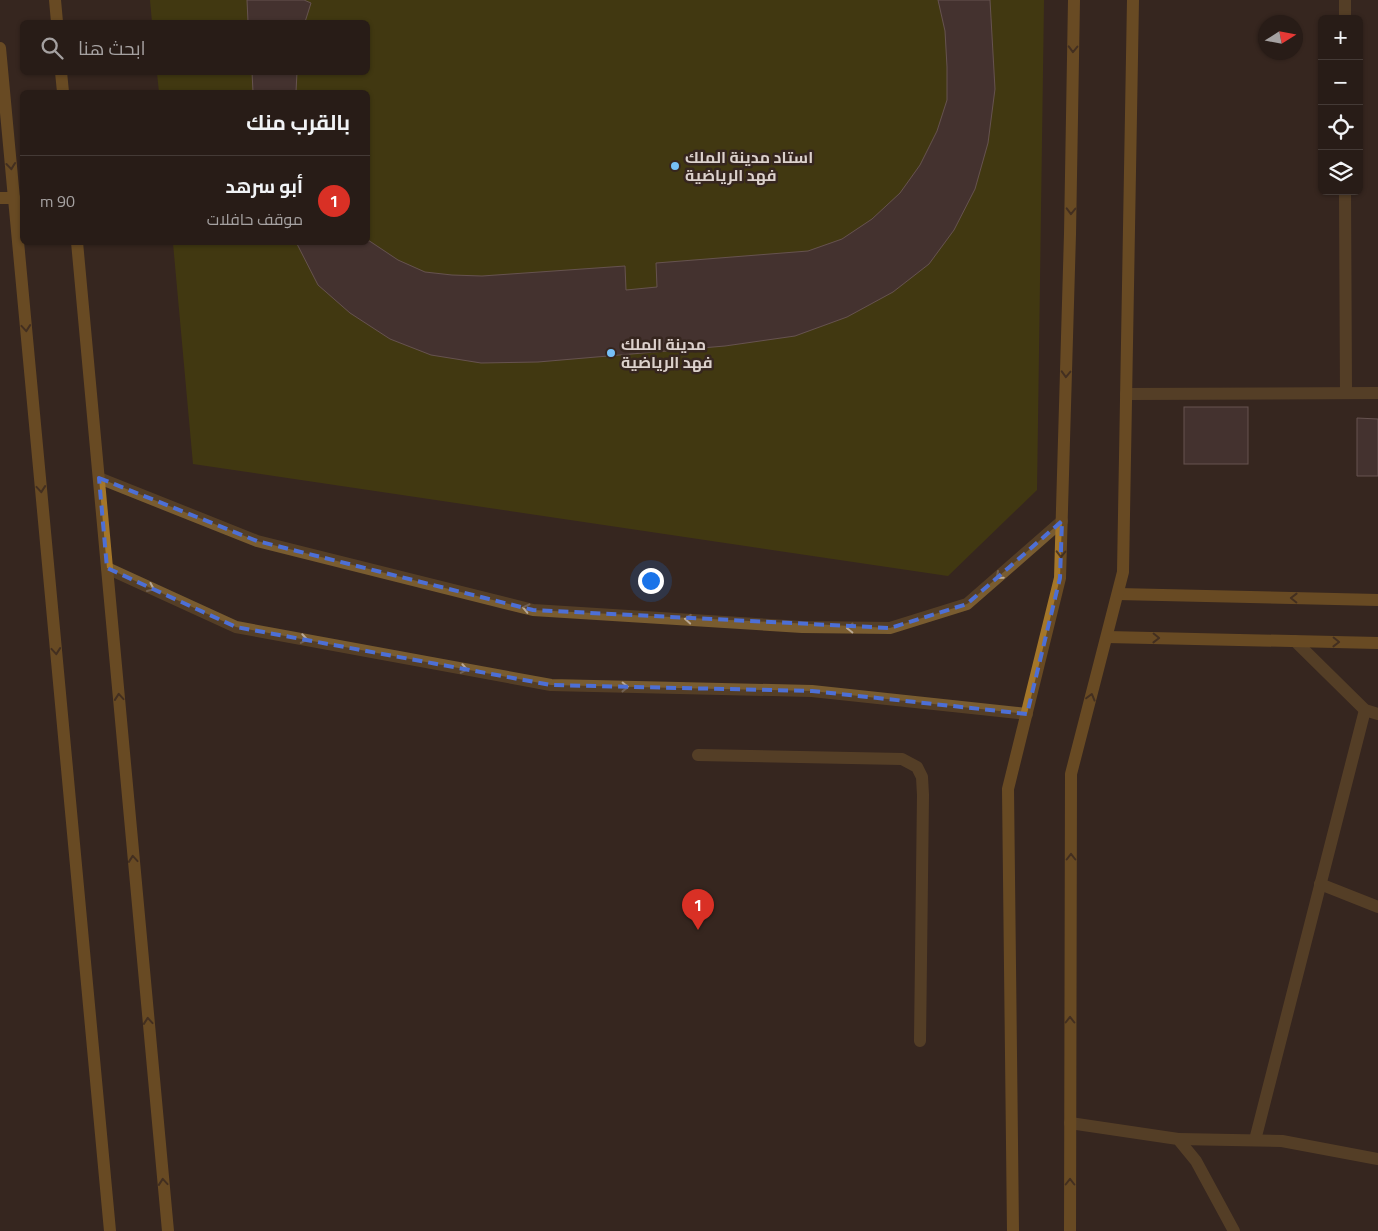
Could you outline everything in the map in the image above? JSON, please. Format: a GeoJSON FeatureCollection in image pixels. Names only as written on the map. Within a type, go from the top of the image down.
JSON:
{"type":"FeatureCollection","features":[{"type":"Feature","properties":{"kind":"street"},"geometry":{"type":"LineString","coordinates":[[55,0],[57,20]]}},
{"type":"Feature","properties":{"kind":"street"},"geometry":{"type":"LineString","coordinates":[[1012,1231],[1008,789],[1060,578],[1074,0]]}},
{"type":"Feature","properties":{"kind":"street"},"geometry":{"type":"LineString","coordinates":[[1070,1231],[1071,774],[1123,572],[1133,0]]}},
{"type":"Feature","properties":{"kind":"street"},"geometry":{"type":"LineString","coordinates":[[1345,0],[1345,15]]}},
{"type":"Feature","properties":{"kind":"street"},"geometry":{"type":"LineString","coordinates":[[0,48],[3,115],[14,198],[110,1231]]}},
{"type":"Feature","properties":{"kind":"street"},"geometry":{"type":"LineString","coordinates":[[62,75],[63,90]]}},
{"type":"Feature","properties":{"kind":"street"},"geometry":{"type":"LineString","coordinates":[[1345,195],[1346,393]]}},
{"type":"Feature","properties":{"kind":"street"},"geometry":{"type":"LineString","coordinates":[[0,198],[14,198]]}},
{"type":"Feature","properties":{"kind":"street"},"geometry":{"type":"LineString","coordinates":[[77,245],[168,1231]]}},
{"type":"Feature","properties":{"kind":"street"},"geometry":{"type":"LineString","coordinates":[[1126,394],[1378,393]]}},
{"type":"Feature","properties":{"kind":"street"},"geometry":{"type":"LineString","coordinates":[[99,478],[257,541],[533,610],[802,627],[890,628],[967,604],[1062,521]]}},
{"type":"Feature","properties":{"kind":"street"},"geometry":{"type":"LineString","coordinates":[[107,568],[236,627],[551,685],[812,691],[1026,714]]}},
{"type":"Feature","properties":{"kind":"street"},"geometry":{"type":"LineString","coordinates":[[1118,594],[1378,600]]}},
{"type":"Feature","properties":{"kind":"street"},"geometry":{"type":"LineString","coordinates":[[1107,637],[1378,643]]}},
{"type":"Feature","properties":{"kind":"street"},"geometry":{"type":"LineString","coordinates":[[1295,641],[1365,710],[1378,714]]}},
{"type":"Feature","properties":{"kind":"street"},"geometry":{"type":"LineString","coordinates":[[1255,1140],[1365,710]]}},
{"type":"Feature","properties":{"kind":"street"},"geometry":{"type":"LineString","coordinates":[[698,755],[902,759],[917,767],[922,777],[923,795],[920,1041]]}},
{"type":"Feature","properties":{"kind":"street"},"geometry":{"type":"LineString","coordinates":[[1320,884],[1378,907]]}},
{"type":"Feature","properties":{"kind":"street"},"geometry":{"type":"LineString","coordinates":[[1070,1123],[1178,1139],[1282,1141],[1378,1160]]}},
{"type":"Feature","properties":{"kind":"street"},"geometry":{"type":"LineString","coordinates":[[1178,1139],[1196,1161],[1234,1231]]}},
{"type":"Feature","properties":{"kind":"highlighted area"},"geometry":{"type":"Polygon","coordinates":[[[99,478],[257,541],[533,610],[890,628],[967,604],[1062,521],[1060,578],[1027,714],[812,691],[551,685],[236,627],[107,568],[99,478]]]}},
{"type":"Feature","properties":{"kind":"shaded area","name":"مدينة الملك فهد الرياضية"},"geometry":{"type":"Polygon","coordinates":[[[150,0],[1044,0],[1037,490],[948,576],[193,464],[173,245],[370,245],[370,90],[159,90],[157,75],[370,75],[370,20],[152,20],[150,0]]]}},
{"type":"Feature","properties":{"kind":"building"},"geometry":{"type":"Polygon","coordinates":[[[247,0],[304,0],[311,3],[306,20],[248,20],[247,0]]]}},
{"type":"Feature","properties":{"kind":"building"},"geometry":{"type":"Polygon","coordinates":[[[938,0],[990,0],[995,89],[988,143],[975,189],[954,230],[929,264],[893,292],[847,317],[795,336],[725,346],[538,362],[481,363],[431,355],[390,339],[350,313],[318,285],[298,245],[370,245],[370,241],[398,260],[425,272],[452,275],[482,276],[625,266],[626,290],[657,287],[656,263],[808,251],[842,239],[872,219],[900,193],[920,165],[937,131],[947,100],[945,31],[938,0]]]}},
{"type":"Feature","properties":{"kind":"building"},"geometry":{"type":"Polygon","coordinates":[[[252,75],[297,75],[296,90],[253,90],[252,75]]]}},
{"type":"Feature","properties":{"kind":"building"},"geometry":{"type":"Polygon","coordinates":[[[1184,407],[1248,407],[1248,464],[1184,464],[1184,407]]]}},
{"type":"Feature","properties":{"kind":"building"},"geometry":{"type":"Polygon","coordinates":[[[1357,418],[1378,419],[1378,476],[1357,476],[1357,418]]]}},
{"type":"Feature","properties":{"kind":"place","name":"استاد مدينة الملك فهد الرياضية"},"geometry":{"type":"Point","coordinates":[675,166]}},
{"type":"Feature","properties":{"kind":"place","name":"مدينة الملك فهد الرياضية"},"geometry":{"type":"Point","coordinates":[611,353]}},
{"type":"Feature","properties":{"kind":"place","name":"أبو سرهد"},"geometry":{"type":"Point","coordinates":[698,930]}}]}
